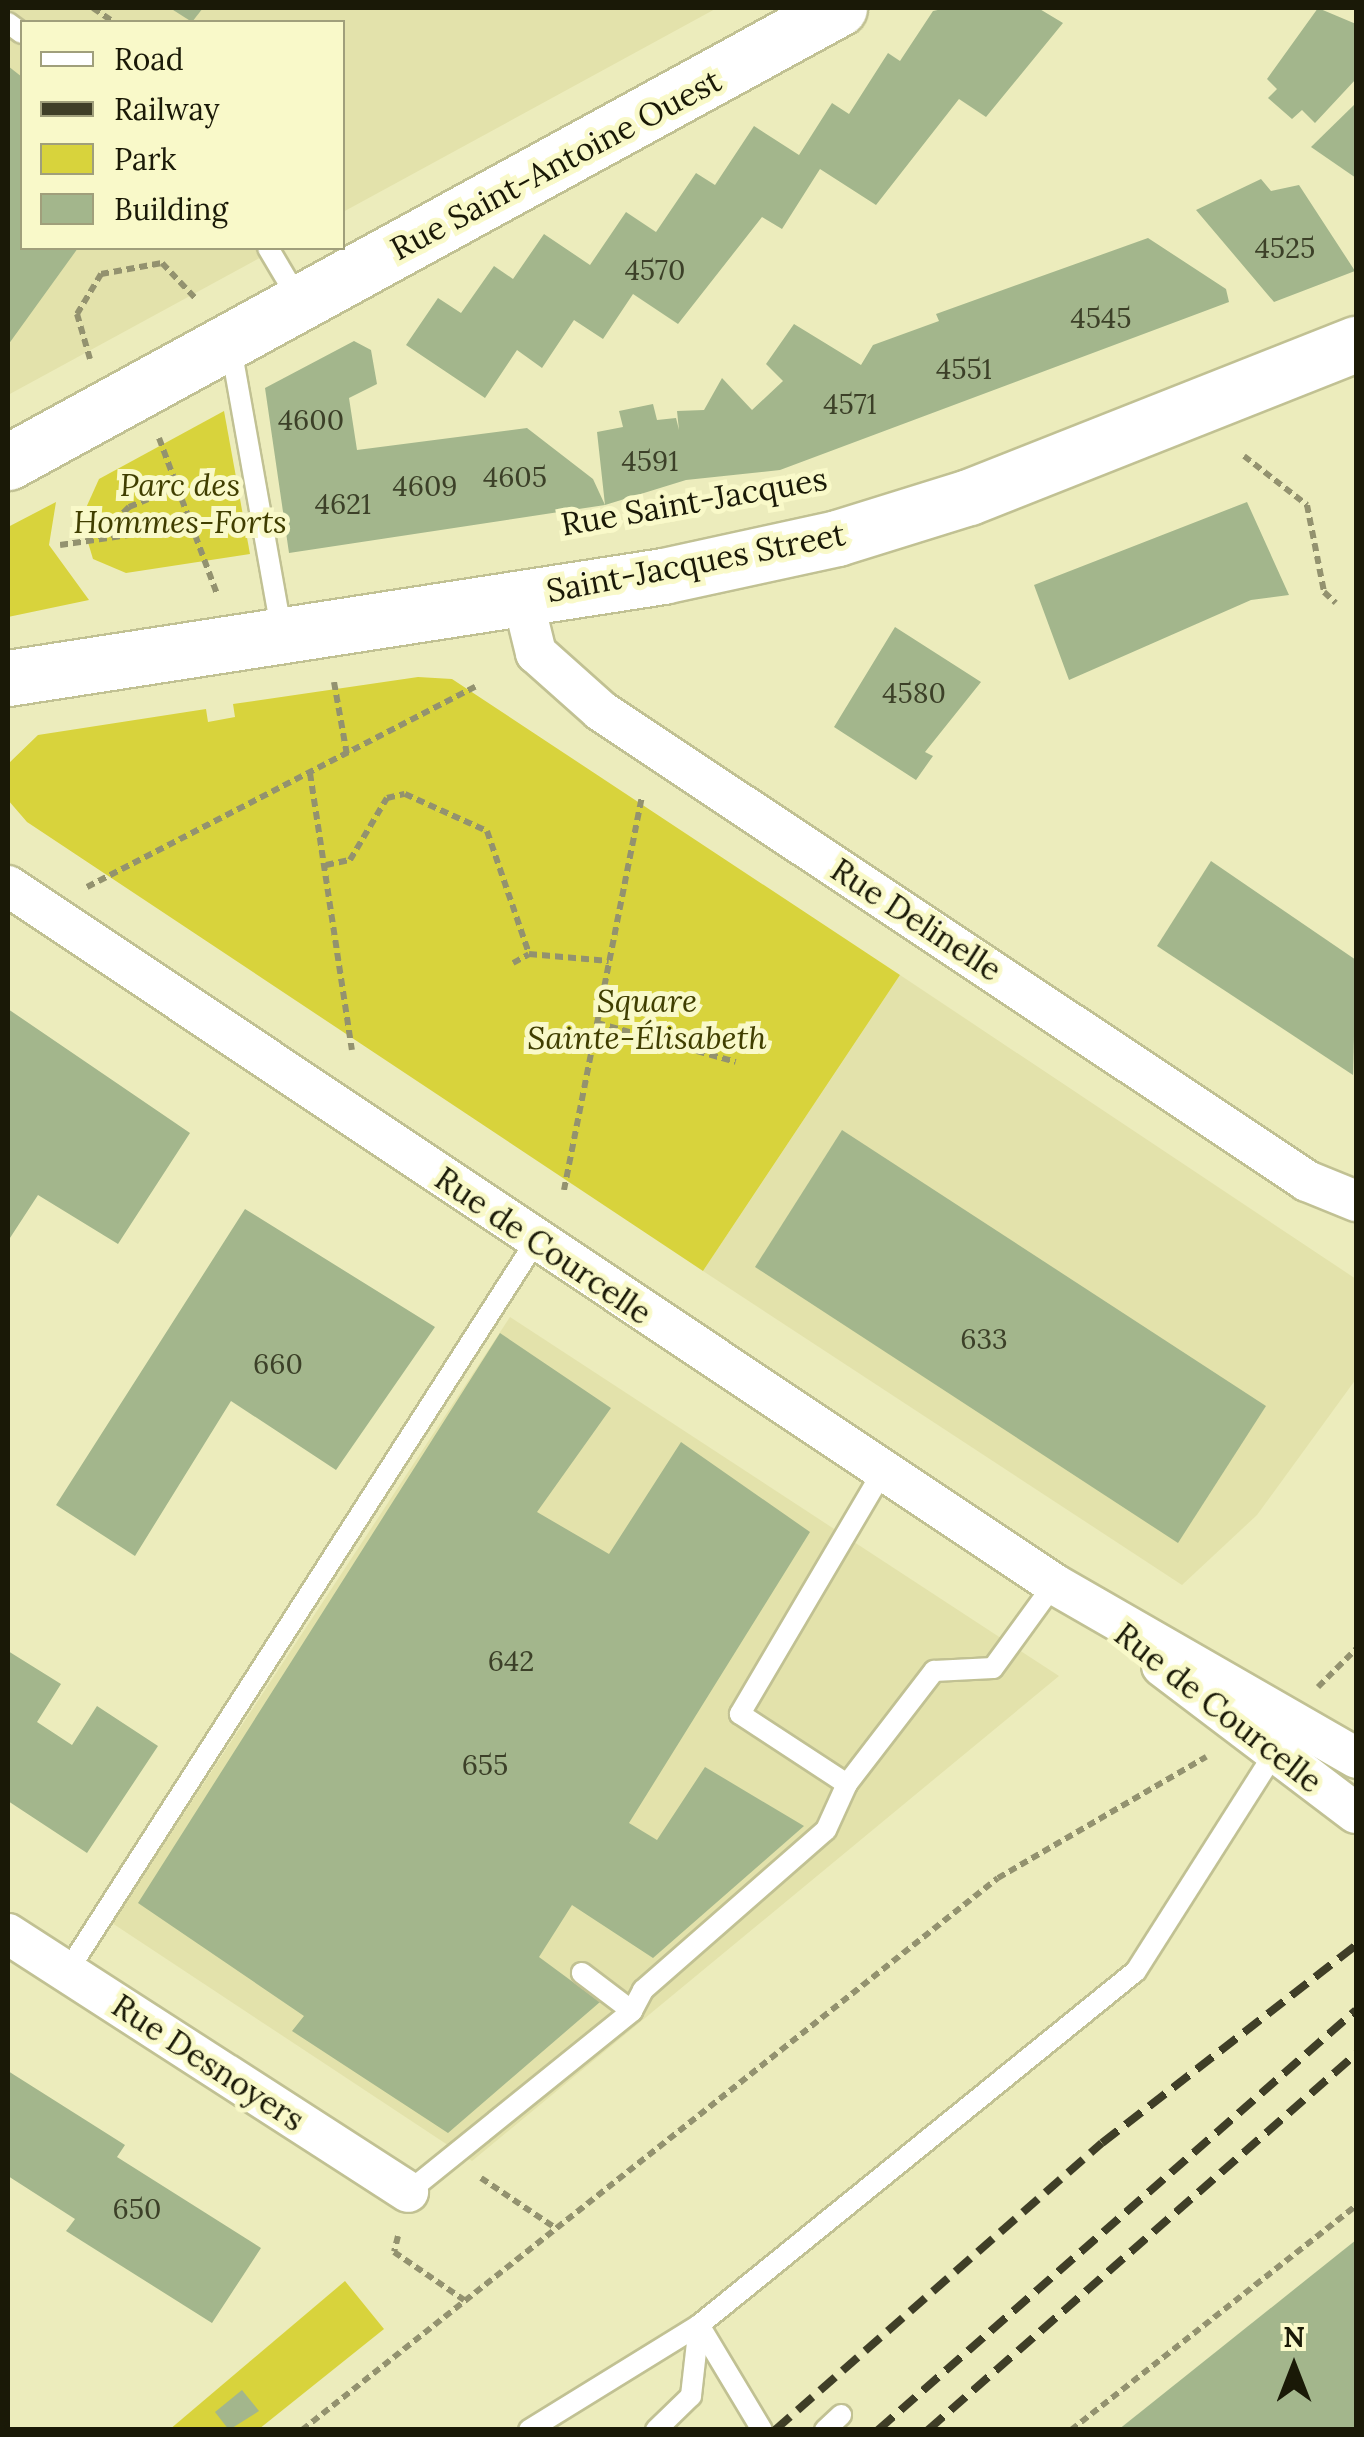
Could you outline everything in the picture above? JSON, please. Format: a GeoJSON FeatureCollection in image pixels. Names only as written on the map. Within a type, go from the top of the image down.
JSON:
{"type":"FeatureCollection","features":[{"type":"Feature","properties":{"kind":"main road","name":"Rue Saint-Antoine Ouest"},"geometry":{"type":"LineString","coordinates":[[8,462],[213,321],[301,302],[350,259],[839,8]]}},
{"type":"Feature","properties":{"kind":"main road","name":"Saint-Jacques Street"},"geometry":{"type":"LineString","coordinates":[[8,678],[278,613],[522,596],[753,559],[907,520],[1356,344]]}},
{"type":"Feature","properties":{"kind":"street","name":"Rue Delinelle"},"geometry":{"type":"LineString","coordinates":[[522,596],[536,653],[601,711],[1307,1181],[1356,1201]]}},
{"type":"Feature","properties":{"kind":"street","name":"Rue de Courcelle"},"geometry":{"type":"LineString","coordinates":[[8,886],[1068,1592],[1272,1754],[1356,1813]]}},
{"type":"Feature","properties":{"kind":"street","name":"Rue de Courcelle"},"geometry":{"type":"LineString","coordinates":[[1068,1592],[1307,1706],[1356,1758]]}},
{"type":"Feature","properties":{"kind":"street","name":"Rue Desnoyers"},"geometry":{"type":"LineString","coordinates":[[8,1934],[408,2192]]}},
{"type":"Feature","properties":{"kind":"lane"},"geometry":{"type":"LineString","coordinates":[[269,250],[301,302]]}},
{"type":"Feature","properties":{"kind":"lane"},"geometry":{"type":"LineString","coordinates":[[213,321],[278,613]]}},
{"type":"Feature","properties":{"kind":"lane"},"geometry":{"type":"LineString","coordinates":[[67,1972],[536,1241]]}},
{"type":"Feature","properties":{"kind":"lane"},"geometry":{"type":"LineString","coordinates":[[847,1784],[740,1714],[883,1472]]}},
{"type":"Feature","properties":{"kind":"lane"},"geometry":{"type":"LineString","coordinates":[[408,2192],[632,2011],[643,1990],[826,1830],[847,1784],[934,1671],[993,1668],[1068,1592]]}},
{"type":"Feature","properties":{"kind":"lane"},"geometry":{"type":"LineString","coordinates":[[530,2430],[699,2324],[1136,1971],[1272,1754],[1307,1706]]}},
{"type":"Feature","properties":{"kind":"lane"},"geometry":{"type":"LineString","coordinates":[[582,1972],[632,2011]]}},
{"type":"Feature","properties":{"kind":"lane"},"geometry":{"type":"LineString","coordinates":[[656,2430],[691,2396],[699,2324]]}},
{"type":"Feature","properties":{"kind":"lane"},"geometry":{"type":"LineString","coordinates":[[699,2324],[762,2430]]}},
{"type":"Feature","properties":{"kind":"lane"},"geometry":{"type":"LineString","coordinates":[[825,2430],[842,2415]]}},
{"type":"Feature","properties":{"kind":"path"},"geometry":{"type":"LineString","coordinates":[[90,359],[77,327],[80,300],[116,266],[162,263],[213,321]]}},
{"type":"Feature","properties":{"kind":"path"},"geometry":{"type":"LineString","coordinates":[[158,435],[216,587]]}},
{"type":"Feature","properties":{"kind":"path"},"geometry":{"type":"LineString","coordinates":[[1244,456],[1307,505],[1324,592],[1336,603]]}},
{"type":"Feature","properties":{"kind":"path"},"geometry":{"type":"LineString","coordinates":[[104,532],[128,507],[180,486]]}},
{"type":"Feature","properties":{"kind":"path"},"geometry":{"type":"LineString","coordinates":[[60,545],[104,532],[142,533],[190,514]]}},
{"type":"Feature","properties":{"kind":"path"},"geometry":{"type":"LineString","coordinates":[[199,604],[278,613]]}},
{"type":"Feature","properties":{"kind":"path"},"geometry":{"type":"LineString","coordinates":[[333,674],[348,755]]}},
{"type":"Feature","properties":{"kind":"path"},"geometry":{"type":"LineString","coordinates":[[92,878],[348,755],[475,686]]}},
{"type":"Feature","properties":{"kind":"path"},"geometry":{"type":"LineString","coordinates":[[310,772],[352,1050]]}},
{"type":"Feature","properties":{"kind":"path"},"geometry":{"type":"LineString","coordinates":[[326,865],[350,860],[387,798],[405,794],[486,832],[529,954]]}},
{"type":"Feature","properties":{"kind":"path"},"geometry":{"type":"LineString","coordinates":[[564,1190],[642,797]]}},
{"type":"Feature","properties":{"kind":"path"},"geometry":{"type":"LineString","coordinates":[[513,963],[529,954],[610,961]]}},
{"type":"Feature","properties":{"kind":"path"},"geometry":{"type":"LineString","coordinates":[[598,1023],[736,1062]]}},
{"type":"Feature","properties":{"kind":"path"},"geometry":{"type":"LineString","coordinates":[[1307,1706],[1356,1649]]}},
{"type":"Feature","properties":{"kind":"path"},"geometry":{"type":"LineString","coordinates":[[302,2430],[998,1878],[1206,1757]]}},
{"type":"Feature","properties":{"kind":"path"},"geometry":{"type":"LineString","coordinates":[[473,2172],[554,2227]]}},
{"type":"Feature","properties":{"kind":"path"},"geometry":{"type":"LineString","coordinates":[[1071,2430],[1356,2206]]}},
{"type":"Feature","properties":{"kind":"path"},"geometry":{"type":"LineString","coordinates":[[394,2252],[464,2300]]}},
{"type":"Feature","properties":{"kind":"shaded area"},"geometry":{"type":"Polygon","coordinates":[[[8,8],[717,8],[345,211],[345,20],[20,20],[20,250],[274,250],[8,395],[8,8]]]}},
{"type":"Feature","properties":{"kind":"shaded area"},"geometry":{"type":"Polygon","coordinates":[[[900,975],[1356,1279],[1356,1379],[1257,1515],[1182,1585],[703,1271],[900,975]]]}},
{"type":"Feature","properties":{"kind":"shaded area"},"geometry":{"type":"Polygon","coordinates":[[[510,1317],[1059,1676],[472,2161],[112,1923],[510,1317]]]}},
{"type":"Feature","properties":{"kind":"green space","name":"Parc des Hommes-Forts"},"geometry":{"type":"Polygon","coordinates":[[[224,411],[250,554],[126,573],[93,559],[81,519],[99,479],[224,411]]]}},
{"type":"Feature","properties":{"kind":"green space","name":"Parc des Hommes-Forts"},"geometry":{"type":"Polygon","coordinates":[[[56,502],[49,545],[89,600],[8,617],[8,527],[56,502]]]}},
{"type":"Feature","properties":{"kind":"green space","name":"Square Sainte-Élisabeth"},"geometry":{"type":"Polygon","coordinates":[[[418,677],[452,679],[900,975],[703,1271],[27,822],[8,800],[8,764],[38,735],[206,709],[208,722],[235,717],[233,704],[418,677]]]}},
{"type":"Feature","properties":{"kind":"green space"},"geometry":{"type":"Polygon","coordinates":[[[345,2281],[384,2329],[259,2429],[169,2430],[345,2281]]]}},
{"type":"Feature","properties":{"kind":"building"},"geometry":{"type":"Polygon","coordinates":[[[170,8],[203,8],[194,20],[170,8]]]}},
{"type":"Feature","properties":{"kind":"building"},"geometry":{"type":"Polygon","coordinates":[[[1038,8],[1063,23],[986,117],[959,99],[876,205],[820,169],[782,229],[762,217],[678,324],[633,294],[603,339],[574,320],[542,368],[517,350],[485,398],[406,345],[438,298],[461,313],[494,266],[513,279],[544,234],[590,265],[626,212],[656,232],[696,173],[715,185],[754,126],[799,155],[832,103],[849,114],[888,53],[900,61],[933,11],[1038,8]]]}},
{"type":"Feature","properties":{"kind":"building"},"geometry":{"type":"Polygon","coordinates":[[[1318,8],[1356,24],[1356,79],[1315,123],[1302,110],[1292,119],[1268,98],[1277,89],[1267,79],[1318,8]]]}},
{"type":"Feature","properties":{"kind":"building"},"geometry":{"type":"Polygon","coordinates":[[[8,66],[20,75],[20,250],[77,250],[8,345],[8,66]]]}},
{"type":"Feature","properties":{"kind":"building"},"geometry":{"type":"Polygon","coordinates":[[[1356,103],[1356,178],[1311,147],[1356,103]]]}},
{"type":"Feature","properties":{"kind":"building"},"geometry":{"type":"Polygon","coordinates":[[[1261,179],[1271,191],[1299,185],[1355,271],[1274,302],[1196,210],[1261,179]]]}},
{"type":"Feature","properties":{"kind":"building"},"geometry":{"type":"Polygon","coordinates":[[[1148,238],[1226,289],[1229,302],[780,470],[686,480],[605,505],[597,432],[623,427],[619,411],[653,404],[657,420],[676,418],[679,430],[677,411],[704,410],[722,378],[752,410],[783,381],[766,364],[794,324],[861,365],[873,345],[939,321],[936,314],[1148,238]]]}},
{"type":"Feature","properties":{"kind":"building"},"geometry":{"type":"Polygon","coordinates":[[[354,341],[371,350],[377,384],[349,398],[357,450],[527,428],[593,479],[605,505],[289,553],[265,388],[354,341]]]}},
{"type":"Feature","properties":{"kind":"building"},"geometry":{"type":"Polygon","coordinates":[[[1247,502],[1289,595],[1251,600],[1069,680],[1034,585],[1247,502]]]}},
{"type":"Feature","properties":{"kind":"building"},"geometry":{"type":"Polygon","coordinates":[[[895,627],[981,682],[925,752],[933,756],[916,780],[834,727],[895,627]]]}},
{"type":"Feature","properties":{"kind":"building"},"geometry":{"type":"Polygon","coordinates":[[[1211,861],[1356,960],[1353,1075],[1157,946],[1211,861]]]}},
{"type":"Feature","properties":{"kind":"building"},"geometry":{"type":"Polygon","coordinates":[[[8,1009],[190,1133],[118,1244],[38,1195],[8,1241],[8,1009]]]}},
{"type":"Feature","properties":{"kind":"building"},"geometry":{"type":"Polygon","coordinates":[[[842,1130],[1266,1406],[1178,1543],[755,1267],[842,1130]]]}},
{"type":"Feature","properties":{"kind":"building"},"geometry":{"type":"Polygon","coordinates":[[[245,1209],[435,1327],[336,1470],[231,1401],[135,1556],[56,1505],[245,1209]]]}},
{"type":"Feature","properties":{"kind":"building"},"geometry":{"type":"Polygon","coordinates":[[[500,1333],[611,1408],[537,1512],[609,1554],[681,1442],[810,1532],[629,1823],[657,1840],[705,1767],[804,1826],[653,1958],[572,1905],[539,1957],[600,2002],[448,2133],[292,2031],[304,2016],[138,1903],[500,1333]]]}},
{"type":"Feature","properties":{"kind":"building"},"geometry":{"type":"Polygon","coordinates":[[[8,1651],[61,1684],[37,1722],[72,1745],[97,1706],[158,1746],[87,1853],[8,1801],[8,1651]]]}},
{"type":"Feature","properties":{"kind":"building"},"geometry":{"type":"Polygon","coordinates":[[[8,2071],[125,2145],[117,2157],[261,2248],[212,2323],[66,2231],[75,2219],[8,2176],[8,2071]]]}},
{"type":"Feature","properties":{"kind":"building"},"geometry":{"type":"Polygon","coordinates":[[[1356,2240],[1356,2430],[1118,2430],[1356,2240]]]}},
{"type":"Feature","properties":{"kind":"building"},"geometry":{"type":"Polygon","coordinates":[[[242,2390],[259,2411],[229,2430],[215,2412],[242,2390]]]}},
{"type":"Feature","properties":{"kind":"railway"},"geometry":{"type":"LineString","coordinates":[[775,2430],[1102,2143],[1356,1945]]}},
{"type":"Feature","properties":{"kind":"railway"},"geometry":{"type":"LineString","coordinates":[[878,2430],[1356,2010]]}},
{"type":"Feature","properties":{"kind":"railway"},"geometry":{"type":"LineString","coordinates":[[928,2430],[1356,2054]]}}]}
